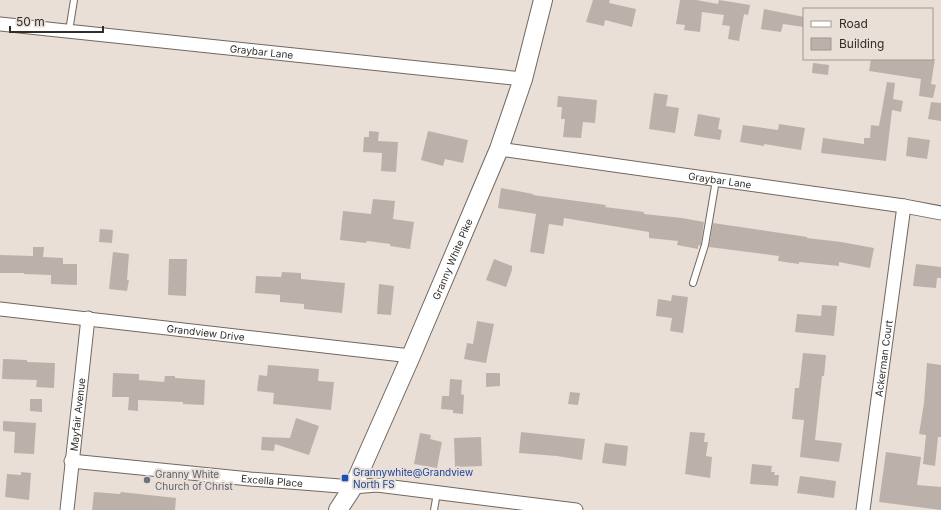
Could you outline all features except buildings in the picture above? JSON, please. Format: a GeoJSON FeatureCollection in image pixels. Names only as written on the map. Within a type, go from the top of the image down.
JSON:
{"type":"FeatureCollection","features":[{"type":"Feature","properties":{"kind":"main road","name":"Granny White Pike"},"geometry":{"type":"LineString","coordinates":[[338,510],[353,487],[411,356],[498,149],[523,79],[542,0]]}},
{"type":"Feature","properties":{"kind":"street","name":"Graybar Lane"},"geometry":{"type":"LineString","coordinates":[[0,24],[523,79]]}},
{"type":"Feature","properties":{"kind":"street","name":"Graybar Lane"},"geometry":{"type":"LineString","coordinates":[[498,149],[904,206],[941,213]]}},
{"type":"Feature","properties":{"kind":"street","name":"Ackerman Court"},"geometry":{"type":"LineString","coordinates":[[863,510],[904,206]]}},
{"type":"Feature","properties":{"kind":"street","name":"Grandview Drive"},"geometry":{"type":"LineString","coordinates":[[0,308],[411,356]]}},
{"type":"Feature","properties":{"kind":"street","name":"Mayfair Avenue"},"geometry":{"type":"LineString","coordinates":[[66,510],[88,318]]}},
{"type":"Feature","properties":{"kind":"street","name":"Excella Place"},"geometry":{"type":"LineString","coordinates":[[71,461],[250,479],[353,487]]}},
{"type":"Feature","properties":{"kind":"street"},"geometry":{"type":"LineString","coordinates":[[353,487],[378,485],[576,510]]}},
{"type":"Feature","properties":{"kind":"lane"},"geometry":{"type":"LineString","coordinates":[[69,31],[74,0]]}},
{"type":"Feature","properties":{"kind":"lane"},"geometry":{"type":"LineString","coordinates":[[693,284],[705,245],[716,180]]}},
{"type":"Feature","properties":{"kind":"lane"},"geometry":{"type":"LineString","coordinates":[[434,510],[437,493]]}},
{"type":"Feature","properties":{"kind":"place","name":"Grannywhite@Grandview North FS"},"geometry":{"type":"Point","coordinates":[345,478]}},
{"type":"Feature","properties":{"kind":"place","name":"Granny White Church of Christ"},"geometry":{"type":"Point","coordinates":[147,480]}}]}
